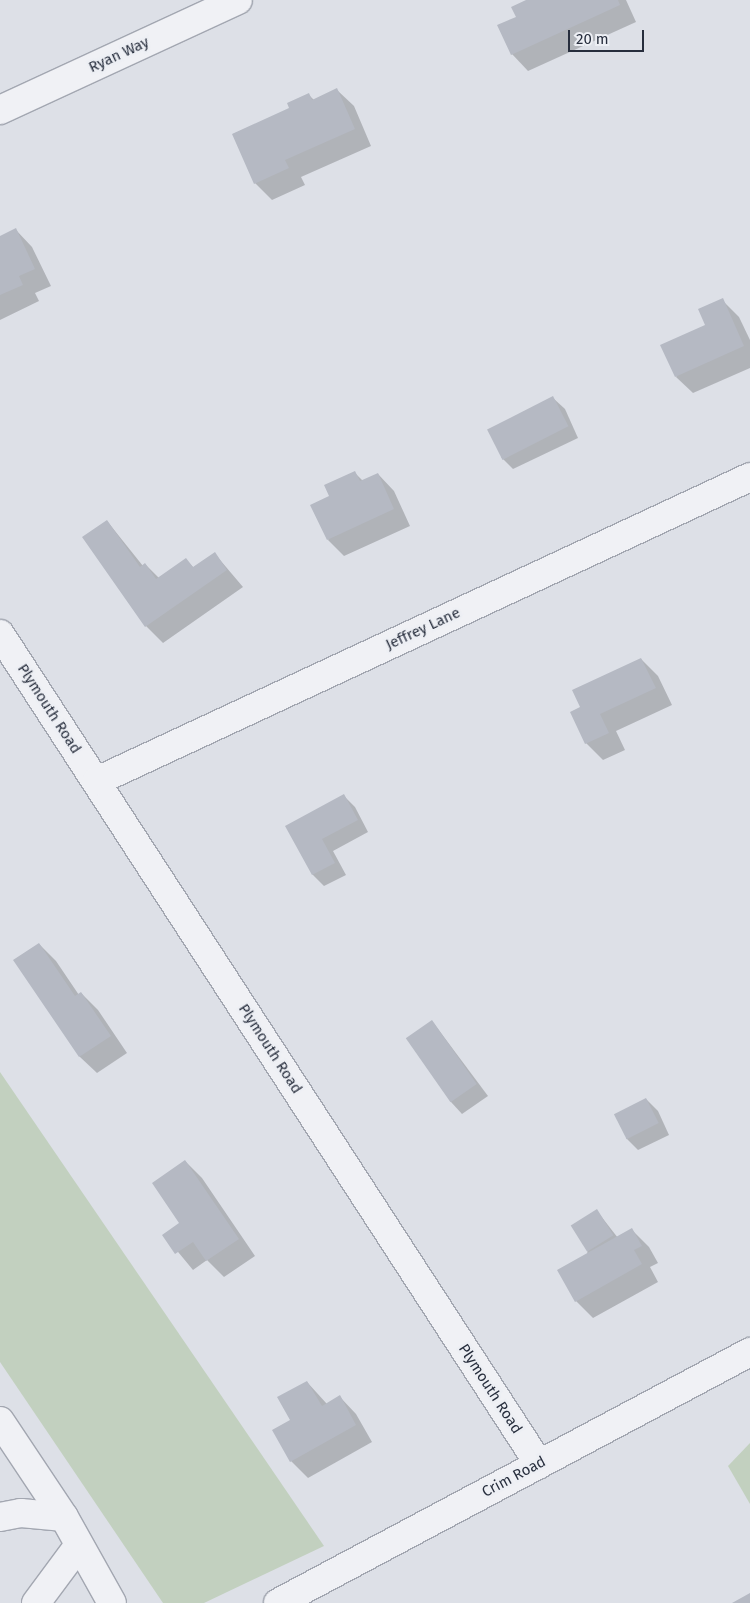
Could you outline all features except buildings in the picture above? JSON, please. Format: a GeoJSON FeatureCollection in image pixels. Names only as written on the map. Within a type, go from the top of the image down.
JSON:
{"type":"FeatureCollection","features":[{"type":"Feature","properties":{"kind":"street","name":"Ryan Way"},"geometry":{"type":"LineString","coordinates":[[0,110],[238,0]]}},
{"type":"Feature","properties":{"kind":"street","name":"Jeffrey Lane"},"geometry":{"type":"LineString","coordinates":[[97,781],[750,477]]}},
{"type":"Feature","properties":{"kind":"street","name":"Plymouth Road"},"geometry":{"type":"LineString","coordinates":[[0,634],[539,1464]]}},
{"type":"Feature","properties":{"kind":"street","name":"Crim Road"},"geometry":{"type":"LineString","coordinates":[[278,1603],[750,1352]]}},
{"type":"Feature","properties":{"kind":"street"},"geometry":{"type":"LineString","coordinates":[[0,1421],[64,1517],[112,1603]]}},
{"type":"Feature","properties":{"kind":"street"},"geometry":{"type":"LineString","coordinates":[[0,1517],[21,1512],[64,1517]]}},
{"type":"Feature","properties":{"kind":"street"},"geometry":{"type":"LineString","coordinates":[[36,1603],[79,1545]]}},
{"type":"Feature","properties":{"kind":"green space"},"geometry":{"type":"Polygon","coordinates":[[[0,1072],[324,1546],[204,1603],[163,1603],[0,1362],[0,1072]]]}},
{"type":"Feature","properties":{"kind":"green space"},"geometry":{"type":"Polygon","coordinates":[[[750,1443],[750,1504],[728,1466],[750,1443]]]}}]}
